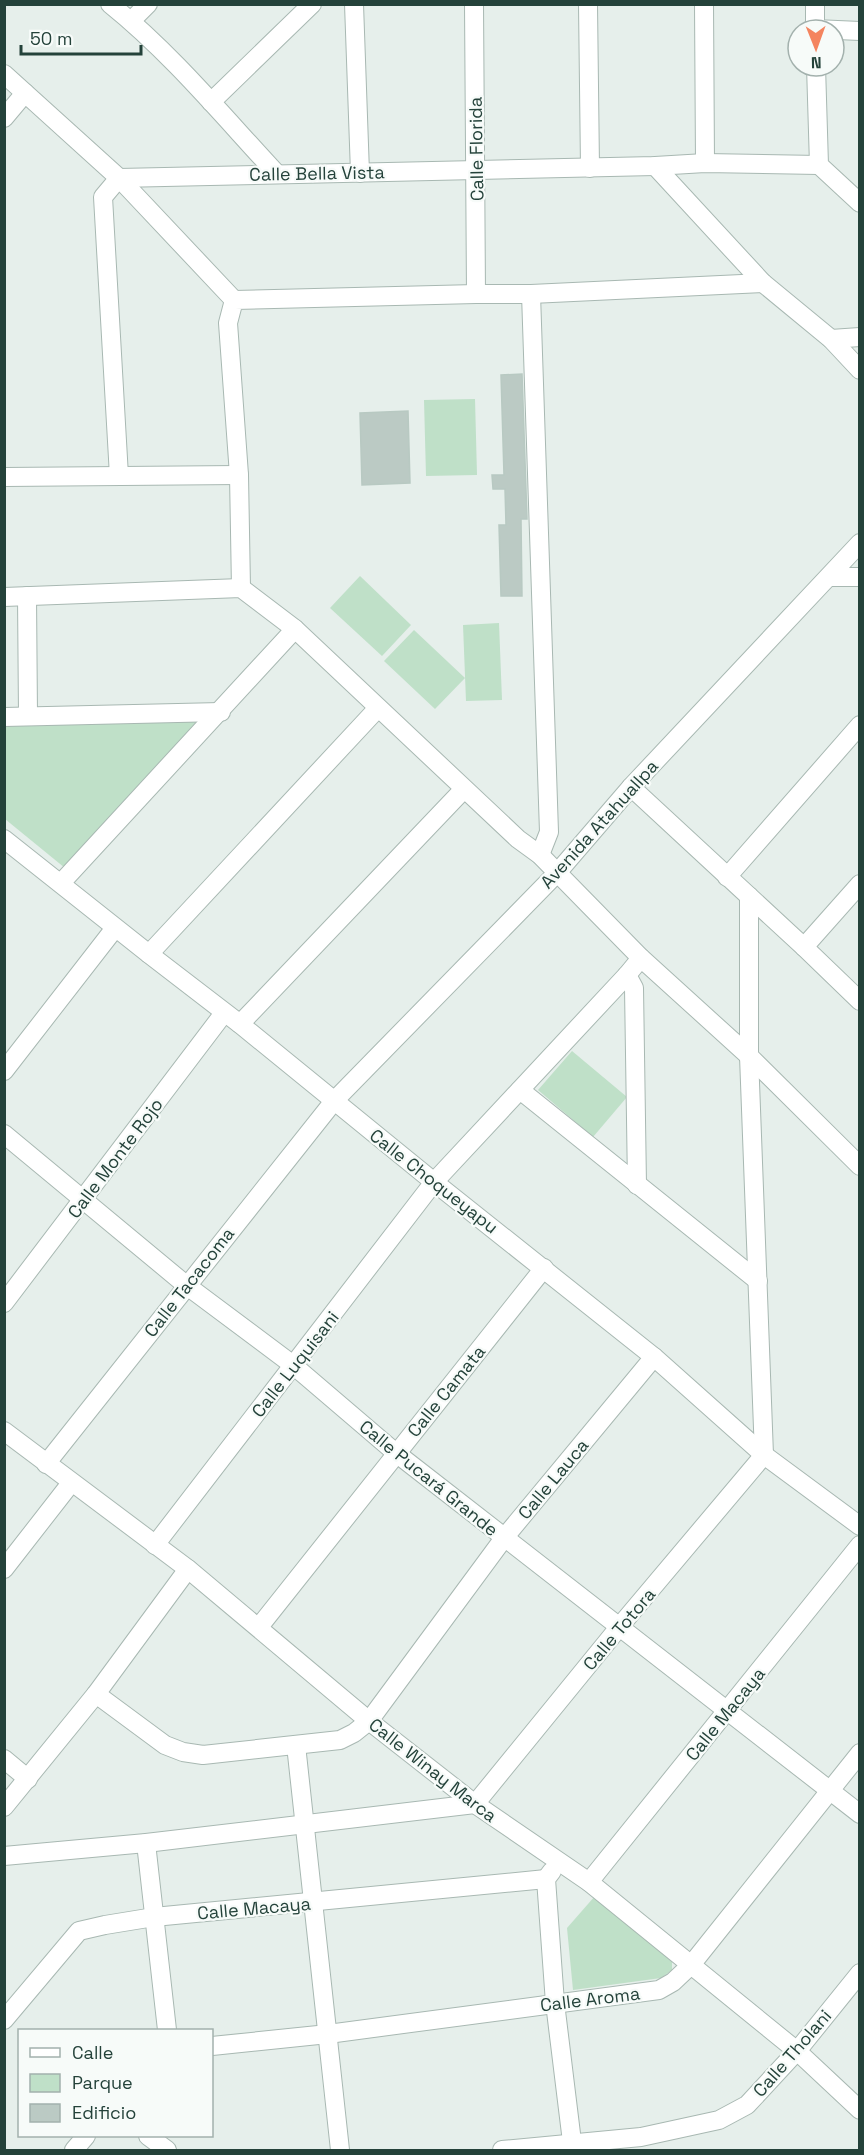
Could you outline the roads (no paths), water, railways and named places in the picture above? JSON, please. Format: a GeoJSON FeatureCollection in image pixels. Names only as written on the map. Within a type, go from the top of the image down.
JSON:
{"type":"FeatureCollection","features":[{"type":"Feature","properties":{"kind":"street"},"geometry":{"type":"LineString","coordinates":[[110,4],[131,21],[211,102],[276,173]]}},
{"type":"Feature","properties":{"kind":"street"},"geometry":{"type":"LineString","coordinates":[[131,21],[148,4]]}},
{"type":"Feature","properties":{"kind":"street"},"geometry":{"type":"LineString","coordinates":[[211,102],[312,4]]}},
{"type":"Feature","properties":{"kind":"street"},"geometry":{"type":"LineString","coordinates":[[354,4],[360,173]]}},
{"type":"Feature","properties":{"kind":"street","name":"Calle Florida"},"geometry":{"type":"LineString","coordinates":[[474,4],[477,170],[476,294]]}},
{"type":"Feature","properties":{"kind":"street"},"geometry":{"type":"LineString","coordinates":[[588,4],[590,168]]}},
{"type":"Feature","properties":{"kind":"street"},"geometry":{"type":"LineString","coordinates":[[704,4],[705,163]]}},
{"type":"Feature","properties":{"kind":"street"},"geometry":{"type":"LineString","coordinates":[[4,74],[119,178],[234,300],[531,294],[763,283]]}},
{"type":"Feature","properties":{"kind":"street"},"geometry":{"type":"LineString","coordinates":[[816,78],[819,165],[860,202]]}},
{"type":"Feature","properties":{"kind":"street"},"geometry":{"type":"LineString","coordinates":[[4,118],[25,93]]}},
{"type":"Feature","properties":{"kind":"street","name":"Calle Bella Vista"},"geometry":{"type":"LineString","coordinates":[[119,178],[590,168],[705,163],[819,165]]}},
{"type":"Feature","properties":{"kind":"street"},"geometry":{"type":"LineString","coordinates":[[655,166],[763,283],[831,339],[860,370]]}},
{"type":"Feature","properties":{"kind":"street"},"geometry":{"type":"LineString","coordinates":[[119,178],[103,197],[119,476]]}},
{"type":"Feature","properties":{"kind":"street"},"geometry":{"type":"LineString","coordinates":[[531,294],[549,832],[540,855]]}},
{"type":"Feature","properties":{"kind":"street"},"geometry":{"type":"LineString","coordinates":[[234,300],[228,323],[239,475],[241,588]]}},
{"type":"Feature","properties":{"kind":"street"},"geometry":{"type":"LineString","coordinates":[[831,339],[860,337]]}},
{"type":"Feature","properties":{"kind":"street"},"geometry":{"type":"LineString","coordinates":[[4,477],[239,475]]}},
{"type":"Feature","properties":{"kind":"street","name":"Avenida Atahuallpa"},"geometry":{"type":"LineString","coordinates":[[334,1101],[557,873],[631,787],[860,543]]}},
{"type":"Feature","properties":{"kind":"street"},"geometry":{"type":"LineString","coordinates":[[829,577],[860,577]]}},
{"type":"Feature","properties":{"kind":"street"},"geometry":{"type":"LineString","coordinates":[[4,597],[241,588],[296,629],[464,789],[518,839],[540,855],[641,958],[749,1056],[860,1166]]}},
{"type":"Feature","properties":{"kind":"street"},"geometry":{"type":"LineString","coordinates":[[27,596],[28,716]]}},
{"type":"Feature","properties":{"kind":"street"},"geometry":{"type":"LineString","coordinates":[[61,883],[296,629]]}},
{"type":"Feature","properties":{"kind":"street"},"geometry":{"type":"LineString","coordinates":[[149,954],[378,708]]}},
{"type":"Feature","properties":{"kind":"street"},"geometry":{"type":"LineString","coordinates":[[4,717],[221,712]]}},
{"type":"Feature","properties":{"kind":"street"},"geometry":{"type":"LineString","coordinates":[[727,877],[860,725]]}},
{"type":"Feature","properties":{"kind":"street"},"geometry":{"type":"LineString","coordinates":[[631,787],[860,1001]]}},
{"type":"Feature","properties":{"kind":"street"},"geometry":{"type":"LineString","coordinates":[[240,1024],[464,789]]}},
{"type":"Feature","properties":{"kind":"street","name":"Calle Choqueyapu"},"geometry":{"type":"LineString","coordinates":[[5,840],[240,1024],[654,1357],[764,1455],[860,1526]]}},
{"type":"Feature","properties":{"kind":"street"},"geometry":{"type":"LineString","coordinates":[[804,947],[860,884]]}},
{"type":"Feature","properties":{"kind":"street"},"geometry":{"type":"LineString","coordinates":[[749,896],[749,1056],[764,1455]]}},
{"type":"Feature","properties":{"kind":"street"},"geometry":{"type":"LineString","coordinates":[[4,1071],[116,928]]}},
{"type":"Feature","properties":{"kind":"street","name":"Calle Luquisani"},"geometry":{"type":"LineString","coordinates":[[155,1545],[434,1182],[641,958]]}},
{"type":"Feature","properties":{"kind":"street"},"geometry":{"type":"LineString","coordinates":[[627,975],[634,988],[637,1185]]}},
{"type":"Feature","properties":{"kind":"street","name":"Calle Monte Rojo"},"geometry":{"type":"LineString","coordinates":[[4,1303],[224,1013]]}},
{"type":"Feature","properties":{"kind":"street"},"geometry":{"type":"LineString","coordinates":[[520,1090],[758,1281]]}},
{"type":"Feature","properties":{"kind":"street","name":"Calle Tacacoma"},"geometry":{"type":"LineString","coordinates":[[46,1464],[186,1284],[334,1101]]}},
{"type":"Feature","properties":{"kind":"street","name":"Calle Pucará Grande"},"geometry":{"type":"LineString","coordinates":[[4,1134],[186,1284],[293,1365],[396,1453],[860,1814]]}},
{"type":"Feature","properties":{"kind":"street","name":"Calle Camata"},"geometry":{"type":"LineString","coordinates":[[259,1627],[544,1268]]}},
{"type":"Feature","properties":{"kind":"street","name":"Calle Lauca"},"geometry":{"type":"LineString","coordinates":[[96,1694],[165,1745],[183,1752],[203,1755],[296,1745],[340,1740],[354,1733],[369,1721],[504,1538],[654,1357]]}},
{"type":"Feature","properties":{"kind":"street","name":"Calle Winay Marca"},"geometry":{"type":"LineString","coordinates":[[4,1431],[188,1569],[369,1721],[475,1804],[589,1882],[796,2051],[860,2110]]}},
{"type":"Feature","properties":{"kind":"street","name":"Calle Totora"},"geometry":{"type":"LineString","coordinates":[[475,1804],[620,1626],[764,1455]]}},
{"type":"Feature","properties":{"kind":"street"},"geometry":{"type":"LineString","coordinates":[[4,1569],[71,1483]]}},
{"type":"Feature","properties":{"kind":"street","name":"Calle Macaya"},"geometry":{"type":"LineString","coordinates":[[589,1882],[860,1545]]}},
{"type":"Feature","properties":{"kind":"street"},"geometry":{"type":"LineString","coordinates":[[4,1807],[96,1694],[188,1569]]}},
{"type":"Feature","properties":{"kind":"street"},"geometry":{"type":"LineString","coordinates":[[296,1745],[340,2151]]}},
{"type":"Feature","properties":{"kind":"street","name":"Calle Aroma"},"geometry":{"type":"LineString","coordinates":[[213,2046],[328,2034],[659,1989],[673,1982],[690,1965],[860,1753]]}},
{"type":"Feature","properties":{"kind":"street"},"geometry":{"type":"LineString","coordinates":[[4,1759],[28,1779]]}},
{"type":"Feature","properties":{"kind":"street"},"geometry":{"type":"LineString","coordinates":[[4,1856],[146,1843],[475,1804]]}},
{"type":"Feature","properties":{"kind":"street"},"geometry":{"type":"LineString","coordinates":[[146,1843],[167,2029]]}},
{"type":"Feature","properties":{"kind":"street"},"geometry":{"type":"LineString","coordinates":[[559,1863],[546,1880],[555,2003],[572,2146]]}},
{"type":"Feature","properties":{"kind":"street","name":"Calle Macaya"},"geometry":{"type":"LineString","coordinates":[[5,2019],[79,1931],[105,1924],[153,1917],[546,1880]]}},
{"type":"Feature","properties":{"kind":"street","name":"Calle Tholani"},"geometry":{"type":"LineString","coordinates":[[502,2151],[572,2146],[641,2137],[719,2120],[747,2105],[796,2051],[860,1973]]}},
{"type":"Feature","properties":{"kind":"street"},"geometry":{"type":"LineString","coordinates":[[5,2019],[18,2029]]}},
{"type":"Feature","properties":{"kind":"street"},"geometry":{"type":"LineString","coordinates":[[74,2151],[85,2137]]}},
{"type":"Feature","properties":{"kind":"street"},"geometry":{"type":"LineString","coordinates":[[149,2137],[167,2151]]}}]}
